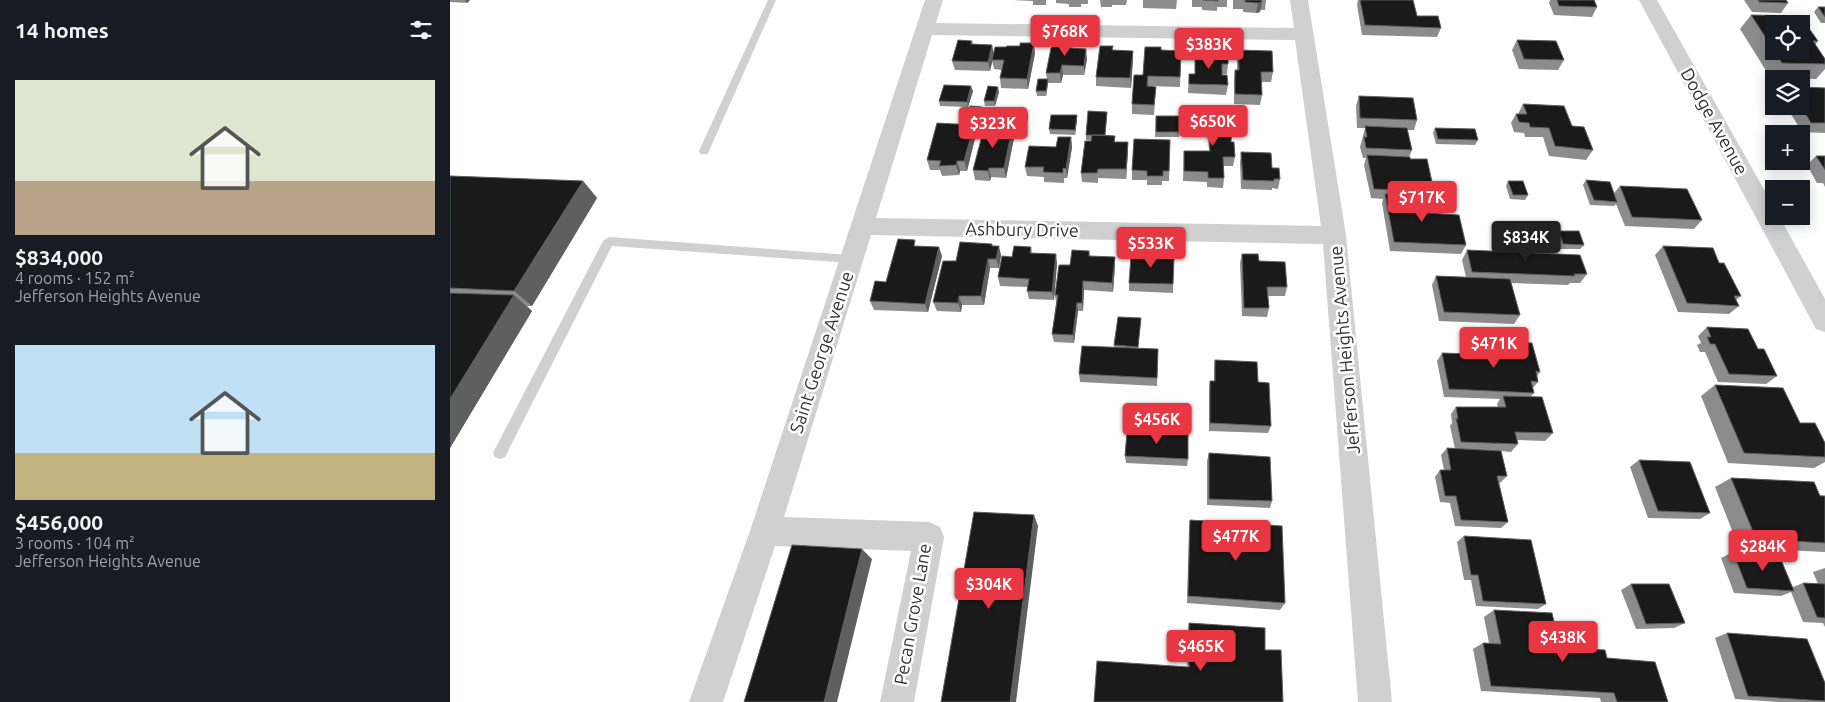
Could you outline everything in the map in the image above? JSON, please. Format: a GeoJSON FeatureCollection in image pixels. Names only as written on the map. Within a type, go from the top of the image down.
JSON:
{"type":"FeatureCollection","features":[{"type":"Feature","properties":{"kind":"street","name":"Saint George Avenue"},"geometry":{"type":"LineString","coordinates":[[706,702],[765,531],[934,0]]}},
{"type":"Feature","properties":{"kind":"street","name":"Jefferson Heights Avenue"},"geometry":{"type":"LineString","coordinates":[[1299,0],[1334,235],[1375,702]]}},
{"type":"Feature","properties":{"kind":"street","name":"Dodge Avenue"},"geometry":{"type":"LineString","coordinates":[[1648,0],[1825,322]]}},
{"type":"Feature","properties":{"kind":"street"},"geometry":{"type":"LineString","coordinates":[[924,29],[1304,34]]}},
{"type":"Feature","properties":{"kind":"street","name":"Ashbury Drive"},"geometry":{"type":"LineString","coordinates":[[861,226],[1334,235]]}},
{"type":"Feature","properties":{"kind":"street","name":"Pecan Grove Lane"},"geometry":{"type":"LineString","coordinates":[[765,531],[929,537],[897,702]]}},
{"type":"Feature","properties":{"kind":"lane"},"geometry":{"type":"LineString","coordinates":[[704,151],[772,0]]}},
{"type":"Feature","properties":{"kind":"lane"},"geometry":{"type":"LineString","coordinates":[[500,454],[609,241],[851,258]]}},
{"type":"Feature","properties":{"kind":"building"},"geometry":{"type":"Polygon","coordinates":[[[1245,0],[1261,0],[1262,2],[1245,2],[1245,0]]]}},
{"type":"Feature","properties":{"kind":"building"},"geometry":{"type":"Polygon","coordinates":[[[1360,0],[1413,0],[1417,16],[1438,16],[1441,28],[1365,25],[1360,0]]]}},
{"type":"Feature","properties":{"kind":"building"},"geometry":{"type":"Polygon","coordinates":[[[1557,0],[1594,0],[1597,7],[1559,6],[1557,0]]]}},
{"type":"Feature","properties":{"kind":"building"},"geometry":{"type":"Polygon","coordinates":[[[1758,0],[1786,0],[1788,3],[1759,2],[1758,0]]]}},
{"type":"Feature","properties":{"kind":"building"},"geometry":{"type":"Polygon","coordinates":[[[1818,7],[1825,7],[1825,17],[1818,7]]]}},
{"type":"Feature","properties":{"kind":"building"},"geometry":{"type":"Polygon","coordinates":[[[1751,15],[1765,15],[1765,36],[1751,15]]]}},
{"type":"Feature","properties":{"kind":"building"},"geometry":{"type":"Polygon","coordinates":[[[1810,30],[1818,41],[1813,41],[1825,59],[1825,64],[1782,63],[1780,60],[1810,60],[1810,30]]]}},
{"type":"Feature","properties":{"kind":"building"},"geometry":{"type":"Polygon","coordinates":[[[958,40],[972,41],[971,44],[992,45],[988,62],[952,61],[958,40]]]}},
{"type":"Feature","properties":{"kind":"building"},"geometry":{"type":"Polygon","coordinates":[[[1517,40],[1556,41],[1564,60],[1524,59],[1517,40]]]}},
{"type":"Feature","properties":{"kind":"building"},"geometry":{"type":"Polygon","coordinates":[[[1020,43],[1034,43],[1027,79],[1000,78],[1004,60],[992,60],[995,47],[1020,46],[1020,43]]]}},
{"type":"Feature","properties":{"kind":"building"},"geometry":{"type":"Polygon","coordinates":[[[1054,43],[1071,44],[1070,48],[1086,49],[1084,66],[1062,65],[1060,73],[1046,73],[1051,48],[1054,43]]]}},
{"type":"Feature","properties":{"kind":"building"},"geometry":{"type":"Polygon","coordinates":[[[1100,46],[1113,46],[1112,50],[1133,51],[1130,78],[1096,77],[1100,46]]]}},
{"type":"Feature","properties":{"kind":"building"},"geometry":{"type":"Polygon","coordinates":[[[1145,47],[1161,47],[1161,50],[1181,51],[1180,77],[1148,76],[1147,86],[1156,87],[1154,105],[1132,104],[1134,75],[1143,75],[1145,47]]]}},
{"type":"Feature","properties":{"kind":"building"},"geometry":{"type":"Polygon","coordinates":[[[1238,50],[1272,51],[1273,72],[1261,72],[1262,95],[1235,94],[1235,70],[1239,70],[1238,50]]]}},
{"type":"Feature","properties":{"kind":"building"},"geometry":{"type":"Polygon","coordinates":[[[1195,53],[1228,56],[1228,64],[1222,64],[1222,75],[1227,75],[1228,85],[1189,84],[1189,74],[1195,74],[1195,53]]]}},
{"type":"Feature","properties":{"kind":"building"},"geometry":{"type":"Polygon","coordinates":[[[1038,79],[1048,79],[1046,91],[1036,91],[1038,79]]]}},
{"type":"Feature","properties":{"kind":"building"},"geometry":{"type":"Polygon","coordinates":[[[944,85],[971,86],[967,102],[939,101],[944,85]]]}},
{"type":"Feature","properties":{"kind":"building"},"geometry":{"type":"Polygon","coordinates":[[[988,86],[998,87],[994,101],[984,101],[988,86]]]}},
{"type":"Feature","properties":{"kind":"building"},"geometry":{"type":"Polygon","coordinates":[[[1810,87],[1825,88],[1825,123],[1811,123],[1806,115],[1810,115],[1810,87]]]}},
{"type":"Feature","properties":{"kind":"building"},"geometry":{"type":"Polygon","coordinates":[[[1359,96],[1413,98],[1417,120],[1360,118],[1359,96]]]}},
{"type":"Feature","properties":{"kind":"building"},"geometry":{"type":"Polygon","coordinates":[[[1523,104],[1564,106],[1572,126],[1584,127],[1593,150],[1555,146],[1549,128],[1530,127],[1529,123],[1519,122],[1516,114],[1527,114],[1523,104]]]}},
{"type":"Feature","properties":{"kind":"building"},"geometry":{"type":"Polygon","coordinates":[[[970,106],[982,107],[977,127],[965,124],[970,106]]]}},
{"type":"Feature","properties":{"kind":"building"},"geometry":{"type":"Polygon","coordinates":[[[1088,111],[1107,112],[1105,135],[1086,135],[1088,111]]]}},
{"type":"Feature","properties":{"kind":"building"},"geometry":{"type":"Polygon","coordinates":[[[1005,112],[1027,112],[1025,127],[1003,126],[1005,112]]]}},
{"type":"Feature","properties":{"kind":"building"},"geometry":{"type":"Polygon","coordinates":[[[1208,112],[1231,112],[1233,134],[1231,134],[1231,142],[1234,142],[1235,157],[1223,157],[1224,178],[1208,178],[1208,172],[1184,171],[1184,151],[1210,151],[1208,112]]]}},
{"type":"Feature","properties":{"kind":"building"},"geometry":{"type":"Polygon","coordinates":[[[1051,115],[1077,115],[1075,130],[1049,129],[1051,115]]]}},
{"type":"Feature","properties":{"kind":"building"},"geometry":{"type":"Polygon","coordinates":[[[1156,116],[1179,116],[1179,132],[1156,132],[1156,116]]]}},
{"type":"Feature","properties":{"kind":"building"},"geometry":{"type":"Polygon","coordinates":[[[937,123],[974,125],[964,161],[957,161],[956,165],[939,166],[941,161],[927,160],[937,123]]]}},
{"type":"Feature","properties":{"kind":"building"},"geometry":{"type":"Polygon","coordinates":[[[1365,126],[1407,128],[1412,150],[1366,148],[1365,126]]]}},
{"type":"Feature","properties":{"kind":"building"},"geometry":{"type":"Polygon","coordinates":[[[984,128],[1012,129],[1004,168],[989,168],[988,171],[973,170],[984,128]]]}},
{"type":"Feature","properties":{"kind":"building"},"geometry":{"type":"Polygon","coordinates":[[[1435,128],[1475,129],[1478,140],[1438,139],[1435,128]]]}},
{"type":"Feature","properties":{"kind":"building"},"geometry":{"type":"Polygon","coordinates":[[[1092,135],[1115,136],[1114,142],[1128,142],[1126,169],[1098,169],[1097,173],[1081,173],[1085,141],[1091,141],[1092,135]]]}},
{"type":"Feature","properties":{"kind":"building"},"geometry":{"type":"Polygon","coordinates":[[[1058,137],[1071,137],[1066,169],[1063,168],[1063,173],[1043,172],[1044,167],[1025,167],[1029,146],[1056,147],[1058,137]]]}},
{"type":"Feature","properties":{"kind":"building"},"geometry":{"type":"Polygon","coordinates":[[[1134,139],[1170,140],[1169,171],[1163,171],[1163,176],[1147,176],[1147,171],[1132,170],[1134,139]]]}},
{"type":"Feature","properties":{"kind":"building"},"geometry":{"type":"Polygon","coordinates":[[[1241,152],[1271,153],[1272,168],[1279,168],[1280,179],[1274,179],[1274,181],[1243,180],[1241,152]]]}},
{"type":"Feature","properties":{"kind":"building"},"geometry":{"type":"Polygon","coordinates":[[[1367,155],[1427,159],[1434,191],[1374,189],[1367,155]]]}},
{"type":"Feature","properties":{"kind":"building"},"geometry":{"type":"Polygon","coordinates":[[[1816,156],[1825,156],[1825,170],[1816,156]]]}},
{"type":"Feature","properties":{"kind":"building"},"geometry":{"type":"Polygon","coordinates":[[[450,176],[583,181],[514,291],[450,288],[450,176]]]}},
{"type":"Feature","properties":{"kind":"building"},"geometry":{"type":"Polygon","coordinates":[[[1586,180],[1610,182],[1617,202],[1594,200],[1586,180]]]}},
{"type":"Feature","properties":{"kind":"building"},"geometry":{"type":"Polygon","coordinates":[[[1508,181],[1523,181],[1528,195],[1513,195],[1508,181]]]}},
{"type":"Feature","properties":{"kind":"building"},"geometry":{"type":"Polygon","coordinates":[[[1620,186],[1687,189],[1702,220],[1632,217],[1620,186]]]}},
{"type":"Feature","properties":{"kind":"building"},"geometry":{"type":"Polygon","coordinates":[[[1385,194],[1422,195],[1425,213],[1459,215],[1466,245],[1394,242],[1385,194]]]}},
{"type":"Feature","properties":{"kind":"building"},"geometry":{"type":"Polygon","coordinates":[[[1559,231],[1579,231],[1584,245],[1563,244],[1559,231]]]}},
{"type":"Feature","properties":{"kind":"building"},"geometry":{"type":"Polygon","coordinates":[[[898,239],[915,240],[914,246],[939,247],[925,304],[870,301],[875,281],[886,282],[898,239]]]}},
{"type":"Feature","properties":{"kind":"building"},"geometry":{"type":"Polygon","coordinates":[[[960,242],[999,246],[996,259],[988,259],[981,296],[959,296],[958,303],[933,302],[943,261],[956,261],[960,242]]]}},
{"type":"Feature","properties":{"kind":"building"},"geometry":{"type":"Polygon","coordinates":[[[1014,246],[1031,247],[1030,253],[1056,254],[1052,292],[1027,291],[1029,279],[998,277],[1002,256],[1012,257],[1014,246]]]}},
{"type":"Feature","properties":{"kind":"building"},"geometry":{"type":"Polygon","coordinates":[[[1663,246],[1713,248],[1719,263],[1724,263],[1741,296],[1734,296],[1739,306],[1687,303],[1663,246]]]}},
{"type":"Feature","properties":{"kind":"building"},"geometry":{"type":"Polygon","coordinates":[[[1072,250],[1089,251],[1089,256],[1115,257],[1112,283],[1083,281],[1082,303],[1077,303],[1073,335],[1052,334],[1058,295],[1055,295],[1059,265],[1070,265],[1072,250]]]}},
{"type":"Feature","properties":{"kind":"building"},"geometry":{"type":"Polygon","coordinates":[[[1133,250],[1154,251],[1154,258],[1174,258],[1173,284],[1129,283],[1133,250]]]}},
{"type":"Feature","properties":{"kind":"building"},"geometry":{"type":"Polygon","coordinates":[[[1467,250],[1580,255],[1587,274],[1574,274],[1575,276],[1472,272],[1467,250]]]}},
{"type":"Feature","properties":{"kind":"building"},"geometry":{"type":"Polygon","coordinates":[[[1242,254],[1258,254],[1259,261],[1285,262],[1287,287],[1267,287],[1269,308],[1244,308],[1242,254]]]}},
{"type":"Feature","properties":{"kind":"building"},"geometry":{"type":"Polygon","coordinates":[[[1436,276],[1510,279],[1520,315],[1444,312],[1436,276]]]}},
{"type":"Feature","properties":{"kind":"building"},"geometry":{"type":"Polygon","coordinates":[[[450,293],[514,295],[450,399],[450,293]]]}},
{"type":"Feature","properties":{"kind":"building"},"geometry":{"type":"Polygon","coordinates":[[[1118,317],[1141,318],[1138,347],[1114,345],[1118,317]]]}},
{"type":"Feature","properties":{"kind":"building"},"geometry":{"type":"Polygon","coordinates":[[[1707,327],[1748,329],[1758,349],[1764,349],[1777,376],[1729,374],[1715,344],[1710,344],[1707,337],[1711,337],[1707,327]]]}},
{"type":"Feature","properties":{"kind":"building"},"geometry":{"type":"Polygon","coordinates":[[[1497,341],[1532,343],[1540,372],[1536,371],[1538,382],[1531,381],[1534,393],[1449,389],[1442,353],[1500,355],[1497,341]]]}},
{"type":"Feature","properties":{"kind":"building"},"geometry":{"type":"Polygon","coordinates":[[[1082,346],[1158,349],[1157,378],[1079,374],[1082,346]]]}},
{"type":"Feature","properties":{"kind":"building"},"geometry":{"type":"Polygon","coordinates":[[[1215,360],[1257,362],[1258,382],[1269,383],[1271,426],[1210,423],[1210,381],[1215,381],[1215,360]]]}},
{"type":"Feature","properties":{"kind":"building"},"geometry":{"type":"Polygon","coordinates":[[[1715,385],[1783,388],[1800,423],[1815,423],[1825,443],[1825,457],[1744,453],[1715,385]]]}},
{"type":"Feature","properties":{"kind":"building"},"geometry":{"type":"Polygon","coordinates":[[[1503,396],[1542,397],[1553,433],[1515,432],[1518,444],[1461,442],[1456,418],[1458,419],[1456,407],[1506,407],[1503,396]]]}},
{"type":"Feature","properties":{"kind":"building"},"geometry":{"type":"Polygon","coordinates":[[[1127,431],[1188,434],[1188,459],[1125,456],[1127,431]]]}},
{"type":"Feature","properties":{"kind":"building"},"geometry":{"type":"Polygon","coordinates":[[[1447,448],[1501,451],[1507,476],[1497,476],[1508,522],[1461,520],[1456,496],[1445,496],[1440,470],[1451,470],[1447,448]]]}},
{"type":"Feature","properties":{"kind":"building"},"geometry":{"type":"Polygon","coordinates":[[[1209,453],[1270,457],[1272,501],[1209,499],[1209,453]]]}},
{"type":"Feature","properties":{"kind":"building"},"geometry":{"type":"Polygon","coordinates":[[[1639,460],[1690,462],[1710,513],[1658,511],[1639,460]]]}},
{"type":"Feature","properties":{"kind":"building"},"geometry":{"type":"Polygon","coordinates":[[[1731,478],[1814,482],[1820,496],[1825,496],[1825,543],[1756,539],[1731,478]]]}},
{"type":"Feature","properties":{"kind":"building"},"geometry":{"type":"Polygon","coordinates":[[[974,512],[1034,515],[1010,702],[941,702],[974,512]]]}},
{"type":"Feature","properties":{"kind":"building"},"geometry":{"type":"Polygon","coordinates":[[[1190,520],[1282,526],[1285,603],[1188,596],[1190,520]]]}},
{"type":"Feature","properties":{"kind":"building"},"geometry":{"type":"Polygon","coordinates":[[[1464,536],[1531,540],[1546,604],[1483,601],[1478,575],[1471,575],[1464,536]]]}},
{"type":"Feature","properties":{"kind":"building"},"geometry":{"type":"Polygon","coordinates":[[[792,545],[862,549],[824,702],[744,702],[792,545]]]}},
{"type":"Feature","properties":{"kind":"building"},"geometry":{"type":"Polygon","coordinates":[[[1733,552],[1779,555],[1794,591],[1747,588],[1733,552]]]}},
{"type":"Feature","properties":{"kind":"building"},"geometry":{"type":"Polygon","coordinates":[[[1803,583],[1825,584],[1825,618],[1817,617],[1803,583]]]}},
{"type":"Feature","properties":{"kind":"building"},"geometry":{"type":"Polygon","coordinates":[[[1631,584],[1669,584],[1685,623],[1646,624],[1631,584]]]}},
{"type":"Feature","properties":{"kind":"building"},"geometry":{"type":"Polygon","coordinates":[[[1494,610],[1552,613],[1560,647],[1605,650],[1607,658],[1655,662],[1668,702],[1617,702],[1614,693],[1491,686],[1483,643],[1501,644],[1494,610]]]}},
{"type":"Feature","properties":{"kind":"building"},"geometry":{"type":"Polygon","coordinates":[[[1189,623],[1265,628],[1265,650],[1281,650],[1283,702],[1094,702],[1097,661],[1189,667],[1189,623]]]}},
{"type":"Feature","properties":{"kind":"building"},"geometry":{"type":"Polygon","coordinates":[[[1727,633],[1807,639],[1825,683],[1825,701],[1748,696],[1727,633]]]}}]}
